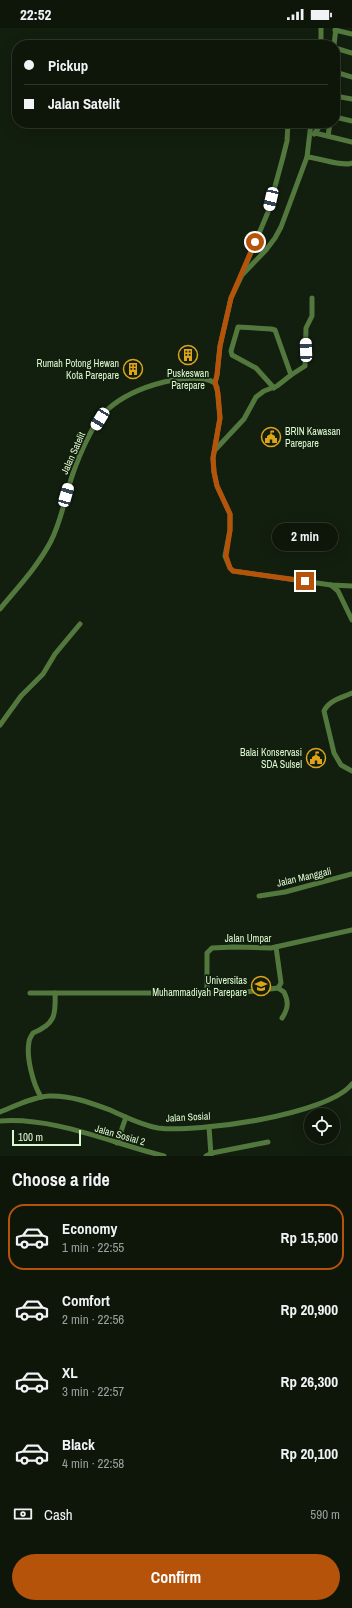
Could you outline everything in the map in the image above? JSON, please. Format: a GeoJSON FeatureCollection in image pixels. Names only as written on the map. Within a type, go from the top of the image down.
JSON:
{"type":"FeatureCollection","features":[{"type":"Feature","properties":{"kind":"street"},"geometry":{"type":"LineString","coordinates":[[321,28],[321,40]]}},
{"type":"Feature","properties":{"kind":"street"},"geometry":{"type":"LineString","coordinates":[[334,40],[335,29],[352,34]]}},
{"type":"Feature","properties":{"kind":"street"},"geometry":{"type":"LineString","coordinates":[[340,49],[352,53]]}},
{"type":"Feature","properties":{"kind":"street"},"geometry":{"type":"LineString","coordinates":[[340,73],[352,76]]}},
{"type":"Feature","properties":{"kind":"street"},"geometry":{"type":"LineString","coordinates":[[340,97],[352,99]]}},
{"type":"Feature","properties":{"kind":"street"},"geometry":{"type":"LineString","coordinates":[[340,119],[352,121]]}},
{"type":"Feature","properties":{"kind":"street"},"geometry":{"type":"LineString","coordinates":[[288,128],[284,157],[268,212],[229,304],[220,346],[215,383],[218,393],[220,418],[213,458],[214,472],[217,486],[228,508],[230,518],[230,530],[226,556],[230,568],[233,571],[352,586]]}},
{"type":"Feature","properties":{"kind":"street"},"geometry":{"type":"LineString","coordinates":[[242,275],[252,266],[275,238],[289,208],[308,157],[310,128]]}},
{"type":"Feature","properties":{"kind":"street"},"geometry":{"type":"LineString","coordinates":[[309,139],[318,128]]}},
{"type":"Feature","properties":{"kind":"street"},"geometry":{"type":"LineString","coordinates":[[328,136],[329,128]]}},
{"type":"Feature","properties":{"kind":"street"},"geometry":{"type":"LineString","coordinates":[[315,133],[352,142]]}},
{"type":"Feature","properties":{"kind":"street"},"geometry":{"type":"LineString","coordinates":[[308,157],[319,158],[346,165],[352,163]]}},
{"type":"Feature","properties":{"kind":"street"},"geometry":{"type":"LineString","coordinates":[[215,450],[244,419],[256,397],[264,391],[274,388],[291,375],[304,368],[306,364],[306,328],[312,316],[312,298]]}},
{"type":"Feature","properties":{"kind":"street"},"geometry":{"type":"LineString","coordinates":[[274,388],[256,368],[232,355],[231,351],[238,327],[275,330],[291,375]]}},
{"type":"Feature","properties":{"kind":"street","name":"Jalan Satelit"},"geometry":{"type":"LineString","coordinates":[[0,609],[30,572],[51,540],[60,518],[71,479],[82,450],[106,410],[122,399],[151,385],[178,380],[201,380],[215,383]]}},
{"type":"Feature","properties":{"kind":"street"},"geometry":{"type":"LineString","coordinates":[[331,584],[338,591],[352,620]]}},
{"type":"Feature","properties":{"kind":"street"},"geometry":{"type":"LineString","coordinates":[[0,725],[21,696],[43,674],[55,654],[80,624]]}},
{"type":"Feature","properties":{"kind":"street"},"geometry":{"type":"LineString","coordinates":[[352,693],[331,702],[326,706],[324,711],[334,753],[341,765],[352,771]]}},
{"type":"Feature","properties":{"kind":"street","name":"Jalan Manggali"},"geometry":{"type":"LineString","coordinates":[[259,896],[285,892],[352,874]]}},
{"type":"Feature","properties":{"kind":"street","name":"Jalan Umpar"},"geometry":{"type":"LineString","coordinates":[[207,993],[207,953],[212,948],[271,948],[352,930]]}},
{"type":"Feature","properties":{"kind":"street"},"geometry":{"type":"LineString","coordinates":[[276,947],[281,983],[278,988]]}},
{"type":"Feature","properties":{"kind":"street"},"geometry":{"type":"LineString","coordinates":[[30,993],[238,993],[278,988],[284,992],[288,1001],[286,1012],[282,1018]]}},
{"type":"Feature","properties":{"kind":"street"},"geometry":{"type":"LineString","coordinates":[[41,1097],[36,1089],[30,1061],[29,1041],[33,1033],[43,1029],[52,1021],[55,1010],[54,993]]}},
{"type":"Feature","properties":{"kind":"street","name":"Jalan Sosial"},"geometry":{"type":"LineString","coordinates":[[0,1112],[41,1097],[58,1096],[93,1104],[158,1128],[180,1129],[209,1127],[252,1121],[316,1106],[340,1094],[351,1086]]}},
{"type":"Feature","properties":{"kind":"street"},"geometry":{"type":"LineString","coordinates":[[118,1143],[126,1117]]}},
{"type":"Feature","properties":{"kind":"street","name":"Jalan Sosial 2"},"geometry":{"type":"LineString","coordinates":[[0,1122],[25,1122],[51,1126],[164,1156]]}},
{"type":"Feature","properties":{"kind":"street"},"geometry":{"type":"LineString","coordinates":[[209,1127],[209,1155],[268,1142]]}},
{"type":"Feature","properties":{"kind":"place","name":"Puskeswan Parepare"},"geometry":{"type":"Point","coordinates":[188,355]}},
{"type":"Feature","properties":{"kind":"place","name":"Rumah Potong Hewan Kota Parepare"},"geometry":{"type":"Point","coordinates":[133,369]}},
{"type":"Feature","properties":{"kind":"place","name":"BRIN Kawasan Parepare"},"geometry":{"type":"Point","coordinates":[271,437]}},
{"type":"Feature","properties":{"kind":"place","name":"Balai Konservasi SDA Sulsel"},"geometry":{"type":"Point","coordinates":[316,758]}},
{"type":"Feature","properties":{"kind":"place","name":"Universitas Muhammadiyah Parepare"},"geometry":{"type":"Point","coordinates":[261,986]}},
{"type":"Feature","properties":{"kind":"route"},"geometry":{"type":"LineString","coordinates":[[255,242],[229,304],[220,346],[215,383],[220,404],[220,418],[213,458],[214,472],[217,486],[228,508],[231,523],[226,561],[233,571],[305,581]]}}]}
